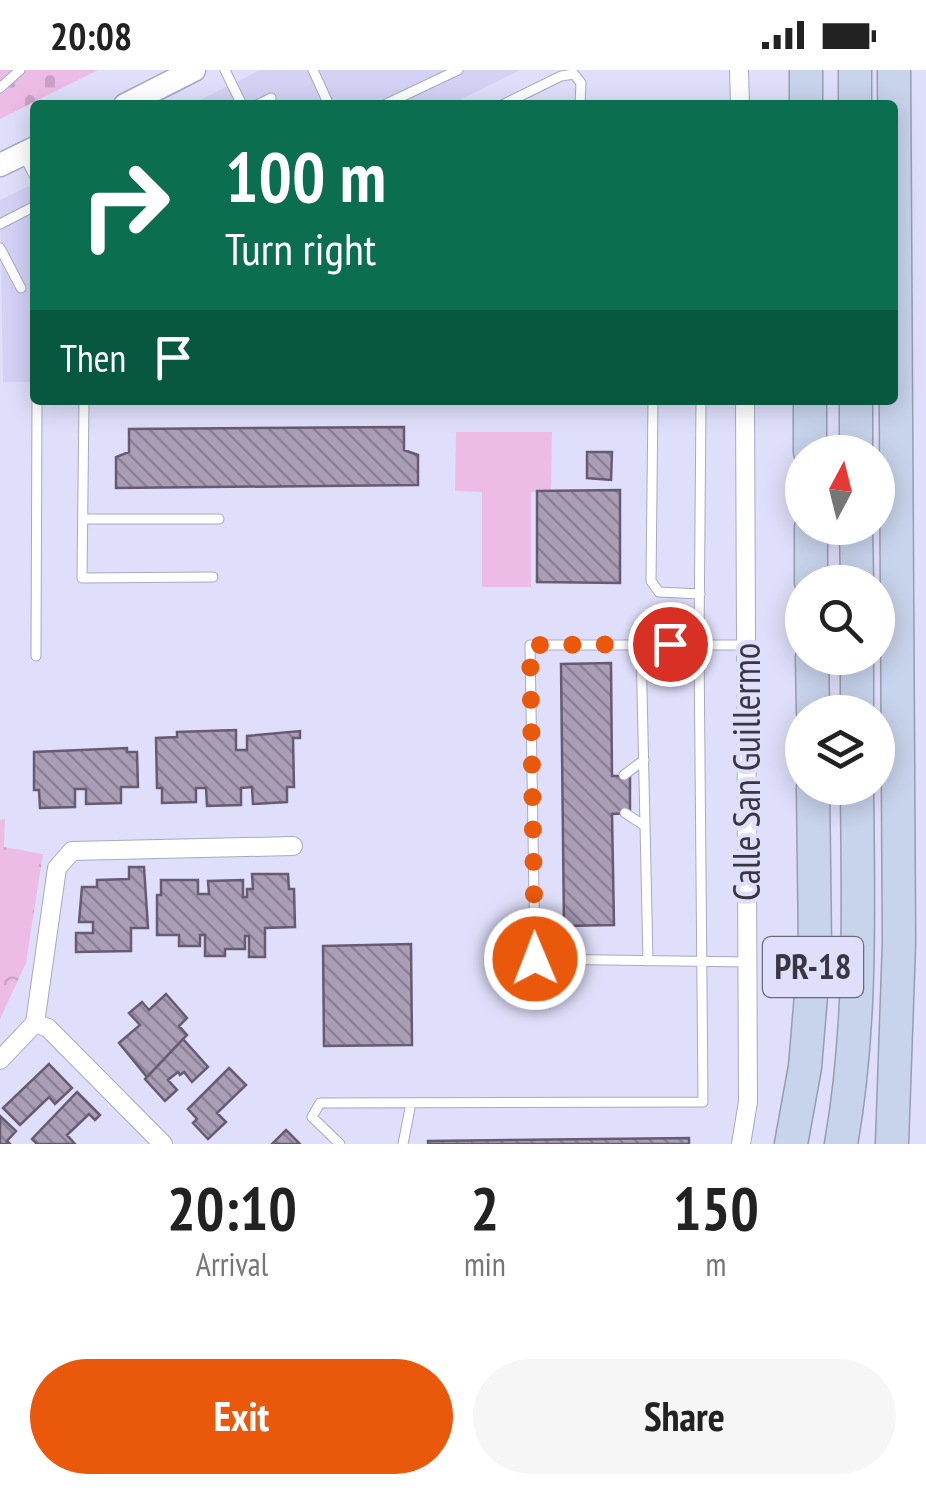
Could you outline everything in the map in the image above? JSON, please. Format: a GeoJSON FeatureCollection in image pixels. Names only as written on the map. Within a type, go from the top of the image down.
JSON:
{"type":"FeatureCollection","features":[{"type":"Feature","properties":{"kind":"highway"},"geometry":{"type":"LineString","coordinates":[[806,70],[806,100]]}},
{"type":"Feature","properties":{"kind":"highway"},"geometry":{"type":"LineString","coordinates":[[855,70],[855,100]]}},
{"type":"Feature","properties":{"kind":"highway","name":"PR-18"},"geometry":{"type":"LineString","coordinates":[[894,70],[894,100]]}},
{"type":"Feature","properties":{"kind":"highway"},"geometry":{"type":"LineString","coordinates":[[810,405],[810,435]]}},
{"type":"Feature","properties":{"kind":"highway"},"geometry":{"type":"LineString","coordinates":[[856,405],[856,435]]}},
{"type":"Feature","properties":{"kind":"highway","name":"PR-18"},"geometry":{"type":"LineString","coordinates":[[892,1144],[899,943],[896,405]]}},
{"type":"Feature","properties":{"kind":"highway","name":"PR-18"},"geometry":{"type":"LineString","coordinates":[[791,1144],[805,1067],[815,947],[814,805]]}},
{"type":"Feature","properties":{"kind":"highway"},"geometry":{"type":"LineString","coordinates":[[841,1144],[852,1082],[858,1007],[857,805]]}},
{"type":"Feature","properties":{"kind":"highway"},"geometry":{"type":"LineString","coordinates":[[883,1144],[892,1094]]}},
{"type":"Feature","properties":{"kind":"street"},"geometry":{"type":"LineString","coordinates":[[136,100],[194,70]]}},
{"type":"Feature","properties":{"kind":"street"},"geometry":{"type":"LineString","coordinates":[[739,70],[740,100]]}},
{"type":"Feature","properties":{"kind":"street"},"geometry":{"type":"LineString","coordinates":[[0,164],[29,151]]}},
{"type":"Feature","properties":{"kind":"street","name":"Calle San Guillermo"},"geometry":{"type":"LineString","coordinates":[[741,1144],[748,1102],[745,405]]}},
{"type":"Feature","properties":{"kind":"street"},"geometry":{"type":"LineString","coordinates":[[0,1060],[35,1023],[57,868],[72,851],[293,846]]}},
{"type":"Feature","properties":{"kind":"street"},"geometry":{"type":"LineString","coordinates":[[35,1023],[48,1028],[163,1144]]}},
{"type":"Feature","properties":{"kind":"lane"},"geometry":{"type":"LineString","coordinates":[[0,88],[20,70]]}},
{"type":"Feature","properties":{"kind":"lane"},"geometry":{"type":"LineString","coordinates":[[225,70],[240,100]]}},
{"type":"Feature","properties":{"kind":"lane"},"geometry":{"type":"LineString","coordinates":[[313,70],[327,100]]}},
{"type":"Feature","properties":{"kind":"lane"},"geometry":{"type":"LineString","coordinates":[[395,100],[458,70]]}},
{"type":"Feature","properties":{"kind":"lane"},"geometry":{"type":"LineString","coordinates":[[512,100],[561,76],[574,74],[581,83],[580,100]]}},
{"type":"Feature","properties":{"kind":"lane"},"geometry":{"type":"LineString","coordinates":[[267,100],[271,98]]}},
{"type":"Feature","properties":{"kind":"lane"},"geometry":{"type":"LineString","coordinates":[[0,224],[30,209]]}},
{"type":"Feature","properties":{"kind":"lane"},"geometry":{"type":"LineString","coordinates":[[0,248],[21,288]]}},
{"type":"Feature","properties":{"kind":"lane"},"geometry":{"type":"LineString","coordinates":[[36,656],[37,405]]}},
{"type":"Feature","properties":{"kind":"lane"},"geometry":{"type":"LineString","coordinates":[[84,405],[82,578],[212,577]]}},
{"type":"Feature","properties":{"kind":"lane"},"geometry":{"type":"LineString","coordinates":[[653,405],[651,581],[659,592],[700,594]]}},
{"type":"Feature","properties":{"kind":"lane"},"geometry":{"type":"LineString","coordinates":[[340,1144],[312,1117],[320,1102],[703,1102],[698,644],[701,405]]}},
{"type":"Feature","properties":{"kind":"lane"},"geometry":{"type":"LineString","coordinates":[[83,519],[219,519]]}},
{"type":"Feature","properties":{"kind":"lane"},"geometry":{"type":"LineString","coordinates":[[642,644],[648,961]]}},
{"type":"Feature","properties":{"kind":"lane"},"geometry":{"type":"LineString","coordinates":[[746,646],[530,645],[535,959],[748,962]]}},
{"type":"Feature","properties":{"kind":"lane"},"geometry":{"type":"LineString","coordinates":[[624,776],[644,760]]}},
{"type":"Feature","properties":{"kind":"lane"},"geometry":{"type":"LineString","coordinates":[[625,813],[645,826]]}},
{"type":"Feature","properties":{"kind":"lane"},"geometry":{"type":"LineString","coordinates":[[403,1144],[411,1103]]}},
{"type":"Feature","properties":{"kind":"shaded area"},"geometry":{"type":"Polygon","coordinates":[[[260,70],[520,70],[460,100],[200,100],[260,70]]]}},
{"type":"Feature","properties":{"kind":"shaded area"},"geometry":{"type":"Polygon","coordinates":[[[30,185],[30,382],[3,382],[0,200],[30,185]]]}},
{"type":"Feature","properties":{"kind":"green space"},"geometry":{"type":"Polygon","coordinates":[[[0,70],[98,70],[38,100],[30,100],[30,104],[0,119],[0,70]]]}},
{"type":"Feature","properties":{"kind":"green space"},"geometry":{"type":"Polygon","coordinates":[[[456,432],[552,432],[551,491],[531,492],[531,587],[482,587],[482,492],[455,491],[456,432]]]}},
{"type":"Feature","properties":{"kind":"green space"},"geometry":{"type":"Polygon","coordinates":[[[5,819],[4,847],[43,854],[26,963],[0,1019],[0,820],[5,819]]]}},
{"type":"Feature","properties":{"kind":"green space"},"geometry":{"type":"Polygon","coordinates":[[[0,851],[40,855],[26,963],[0,960],[0,851]]]}},
{"type":"Feature","properties":{"kind":"building"},"geometry":{"type":"Polygon","coordinates":[[[404,427],[404,450],[418,455],[418,485],[116,488],[116,457],[129,452],[129,429],[404,427]]]}},
{"type":"Feature","properties":{"kind":"building"},"geometry":{"type":"Polygon","coordinates":[[[587,452],[612,452],[611,480],[587,478],[587,452]]]}},
{"type":"Feature","properties":{"kind":"building"},"geometry":{"type":"Polygon","coordinates":[[[620,490],[620,583],[537,582],[537,491],[620,490]]]}},
{"type":"Feature","properties":{"kind":"building"},"geometry":{"type":"Polygon","coordinates":[[[611,663],[612,776],[630,776],[630,813],[612,814],[614,925],[564,926],[561,664],[611,663]]]}},
{"type":"Feature","properties":{"kind":"building"},"geometry":{"type":"Polygon","coordinates":[[[236,730],[236,750],[247,750],[247,736],[300,731],[300,738],[293,738],[294,787],[287,787],[287,802],[253,804],[252,787],[241,788],[241,805],[207,806],[206,788],[196,788],[196,802],[162,803],[162,788],[157,788],[156,738],[177,737],[177,732],[236,730]]]}},
{"type":"Feature","properties":{"kind":"building"},"geometry":{"type":"Polygon","coordinates":[[[127,748],[127,752],[137,752],[138,787],[121,787],[121,803],[86,804],[86,789],[75,789],[75,807],[40,808],[39,790],[34,790],[34,752],[127,748]]]}},
{"type":"Feature","properties":{"kind":"building"},"geometry":{"type":"Polygon","coordinates":[[[129,867],[144,867],[148,928],[131,928],[131,951],[76,952],[76,933],[93,933],[93,922],[79,922],[82,887],[97,887],[97,880],[129,879],[129,867]]]}},
{"type":"Feature","properties":{"kind":"building"},"geometry":{"type":"Polygon","coordinates":[[[252,874],[288,874],[289,889],[294,889],[295,927],[265,928],[265,957],[249,957],[249,936],[245,936],[245,949],[225,949],[225,956],[205,956],[205,935],[200,935],[200,946],[179,946],[179,935],[157,935],[161,880],[198,880],[198,894],[209,894],[208,881],[243,880],[243,897],[247,897],[247,889],[253,889],[252,874]]]}},
{"type":"Feature","properties":{"kind":"building"},"geometry":{"type":"Polygon","coordinates":[[[411,944],[412,1045],[324,1046],[323,946],[411,944]]]}},
{"type":"Feature","properties":{"kind":"building"},"geometry":{"type":"Polygon","coordinates":[[[166,994],[187,1018],[179,1026],[187,1035],[147,1077],[119,1043],[140,1025],[129,1013],[142,1002],[149,1010],[166,994]]]}},
{"type":"Feature","properties":{"kind":"building"},"geometry":{"type":"Polygon","coordinates":[[[183,1039],[208,1067],[192,1082],[184,1072],[178,1072],[168,1080],[177,1090],[165,1101],[145,1079],[183,1039]]]}},
{"type":"Feature","properties":{"kind":"building"},"geometry":{"type":"Polygon","coordinates":[[[49,1064],[72,1088],[55,1104],[49,1097],[20,1125],[3,1108],[49,1064]]]}},
{"type":"Feature","properties":{"kind":"building"},"geometry":{"type":"Polygon","coordinates":[[[229,1068],[246,1085],[217,1113],[226,1122],[208,1139],[193,1123],[197,1119],[188,1109],[229,1068]]]}},
{"type":"Feature","properties":{"kind":"building"},"geometry":{"type":"Polygon","coordinates":[[[77,1092],[100,1115],[95,1120],[89,1114],[67,1135],[75,1144],[37,1144],[32,1139],[77,1092]]]}},
{"type":"Feature","properties":{"kind":"building"},"geometry":{"type":"Polygon","coordinates":[[[0,1116],[16,1131],[7,1141],[10,1144],[0,1144],[0,1116]]]}},
{"type":"Feature","properties":{"kind":"building"},"geometry":{"type":"Polygon","coordinates":[[[286,1130],[300,1144],[272,1144],[286,1130]]]}},
{"type":"Feature","properties":{"kind":"building"},"geometry":{"type":"Polygon","coordinates":[[[689,1138],[689,1144],[428,1144],[428,1141],[689,1138]]]}},
{"type":"Feature","properties":{"kind":"route"},"geometry":{"type":"LineString","coordinates":[[535,959],[530,645],[670,644]]}}]}
